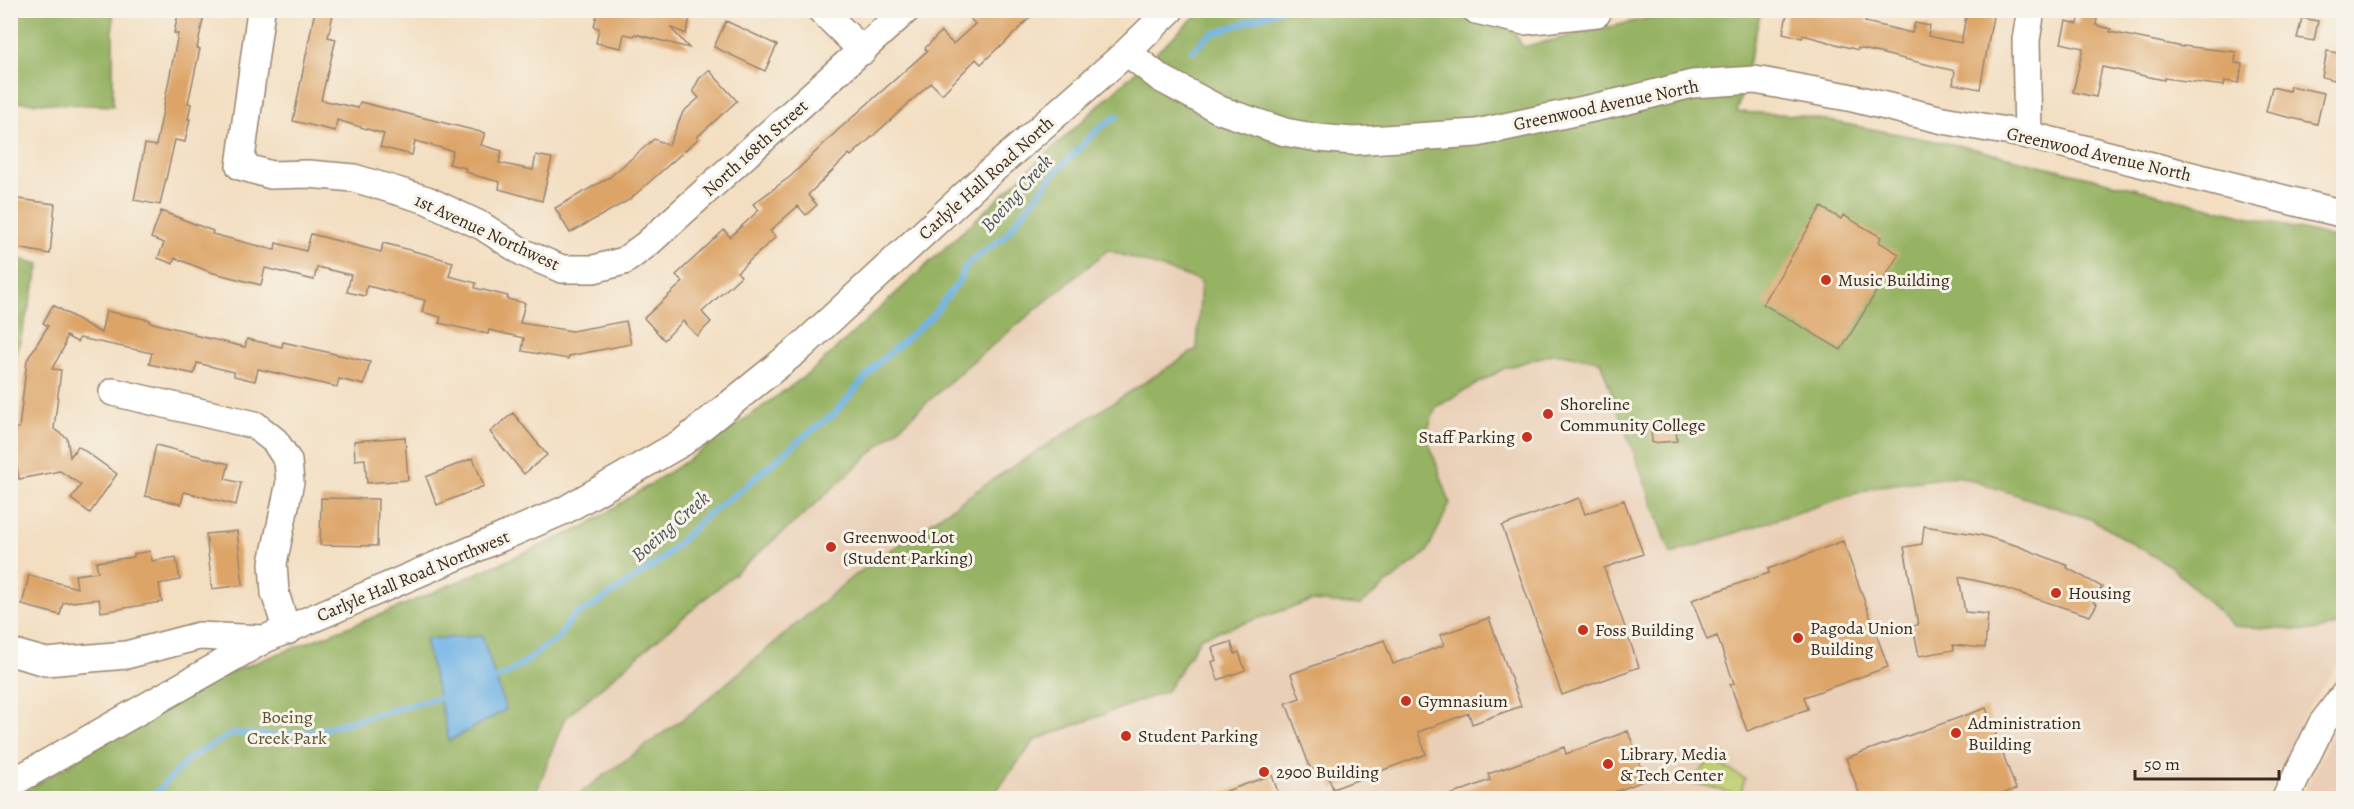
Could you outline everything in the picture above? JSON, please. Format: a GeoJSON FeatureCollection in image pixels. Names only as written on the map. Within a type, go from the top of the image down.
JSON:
{"type":"FeatureCollection","features":[{"type":"Feature","properties":{"kind":"street","name":"1st Avenue Northwest"},"geometry":{"type":"LineString","coordinates":[[261,10],[240,166],[271,175],[308,174],[354,178],[427,200],[482,226],[524,253],[562,269],[594,269]]}},
{"type":"Feature","properties":{"kind":"street"},"geometry":{"type":"LineString","coordinates":[[821,10],[863,51]]}},
{"type":"Feature","properties":{"kind":"street","name":"North 168th Street"},"geometry":{"type":"LineString","coordinates":[[594,269],[624,261],[647,244],[906,10]]}},
{"type":"Feature","properties":{"kind":"street","name":"Carlyle Hall Road North"},"geometry":{"type":"LineString","coordinates":[[802,346],[979,182],[1127,52],[1170,10]]}},
{"type":"Feature","properties":{"kind":"street"},"geometry":{"type":"LineString","coordinates":[[1476,10],[1524,21],[1597,13]]}},
{"type":"Feature","properties":{"kind":"street"},"geometry":{"type":"LineString","coordinates":[[2028,135],[2026,40],[2031,10]]}},
{"type":"Feature","properties":{"kind":"street","name":"Greenwood Avenue North"},"geometry":{"type":"LineString","coordinates":[[1127,52],[1160,78],[1220,111],[1285,132],[1318,138],[1353,141],[1477,133],[1692,84],[1755,81],[1848,97],[1943,120],[2028,135],[2343,214]]}},
{"type":"Feature","properties":{"kind":"street","name":"Carlyle Hall Road Northwest"},"geometry":{"type":"LineString","coordinates":[[10,784],[276,635],[566,510],[683,442],[802,346]]}},
{"type":"Feature","properties":{"kind":"street"},"geometry":{"type":"LineString","coordinates":[[10,651],[46,662],[126,655],[199,636],[276,635],[273,563],[290,482],[288,461],[275,441],[255,425],[113,392]]}},
{"type":"Feature","properties":{"kind":"street"},"geometry":{"type":"LineString","coordinates":[[2286,798],[2322,724],[2343,695]]}},
{"type":"Feature","properties":{"kind":"shaded area","name":"Shoreline Community College"},"geometry":{"type":"Polygon","coordinates":[[[1115,89],[1798,115],[1967,147],[2343,240],[2343,657],[2307,710],[2267,798],[343,798],[392,610],[584,527],[691,458],[813,370],[1115,89]]]}},
{"type":"Feature","properties":{"kind":"shaded area"},"geometry":{"type":"Polygon","coordinates":[[[2343,721],[2343,798],[2302,798],[2334,730],[2343,721]]]}},
{"type":"Feature","properties":{"kind":"green space"},"geometry":{"type":"Polygon","coordinates":[[[11,10],[113,11],[113,106],[15,102],[11,124],[11,10]]]}},
{"type":"Feature","properties":{"kind":"green space","name":"Shoreline Community College"},"geometry":{"type":"Polygon","coordinates":[[[1201,11],[1502,11],[1523,47],[1661,15],[1660,11],[1761,11],[1737,112],[1798,115],[1967,147],[2343,240],[2343,624],[2313,631],[2233,626],[2172,567],[2091,519],[1958,476],[1879,486],[1671,554],[1600,361],[1555,353],[1505,368],[1436,407],[1426,434],[1450,503],[1427,552],[1360,605],[1312,601],[1201,637],[1167,691],[1035,740],[991,798],[573,798],[695,710],[851,578],[989,482],[1197,349],[1201,281],[1108,250],[966,367],[802,516],[564,719],[534,798],[11,798],[10,787],[19,795],[202,683],[392,610],[584,527],[691,458],[813,370],[1201,11]]]}},
{"type":"Feature","properties":{"kind":"green space"},"geometry":{"type":"Polygon","coordinates":[[[10,257],[40,264],[11,375],[10,257]]]}},
{"type":"Feature","properties":{"kind":"green space"},"geometry":{"type":"Polygon","coordinates":[[[1711,759],[1745,779],[1740,795],[1691,782],[1711,759]]]}},
{"type":"Feature","properties":{"kind":"water"},"geometry":{"type":"Polygon","coordinates":[[[482,636],[506,710],[449,741],[425,639],[482,636]]]}},
{"type":"Feature","properties":{"kind":"building"},"geometry":{"type":"Polygon","coordinates":[[[179,10],[205,10],[197,48],[200,49],[188,103],[191,104],[188,119],[190,119],[185,142],[175,140],[160,205],[134,200],[145,144],[156,146],[178,34],[174,33],[179,10]]]}},
{"type":"Feature","properties":{"kind":"building"},"geometry":{"type":"Polygon","coordinates":[[[315,10],[334,10],[328,37],[336,39],[321,100],[358,108],[360,102],[485,133],[481,145],[502,151],[499,163],[533,170],[536,155],[552,158],[542,201],[499,189],[500,182],[477,176],[465,171],[466,168],[449,164],[453,151],[415,141],[412,155],[380,147],[384,134],[337,120],[335,131],[293,121],[315,10]]]}},
{"type":"Feature","properties":{"kind":"building"},"geometry":{"type":"Polygon","coordinates":[[[598,10],[660,10],[690,18],[686,34],[670,27],[689,48],[635,34],[634,36],[624,34],[621,48],[596,43],[599,28],[594,27],[598,10]]]}},
{"type":"Feature","properties":{"kind":"building"},"geometry":{"type":"Polygon","coordinates":[[[963,10],[1037,10],[1001,47],[981,64],[976,59],[942,94],[931,83],[851,156],[849,154],[808,195],[817,205],[806,215],[798,206],[770,231],[776,237],[737,272],[741,276],[702,312],[711,322],[697,336],[683,321],[664,340],[644,318],[683,282],[676,275],[724,230],[730,237],[759,210],[753,204],[791,176],[838,130],[927,51],[925,48],[941,32],[953,44],[975,24],[963,10]]]}},
{"type":"Feature","properties":{"kind":"building"},"geometry":{"type":"Polygon","coordinates":[[[1788,10],[1846,10],[1867,16],[1865,22],[1912,33],[1915,23],[1930,26],[1928,36],[1961,43],[1967,11],[1993,16],[1980,89],[1953,84],[1955,71],[1858,48],[1858,50],[1803,35],[1802,38],[1783,33],[1788,10]]]}},
{"type":"Feature","properties":{"kind":"building"},"geometry":{"type":"Polygon","coordinates":[[[2081,10],[2098,13],[2096,25],[2111,29],[2110,32],[2183,47],[2236,52],[2235,63],[2242,64],[2239,83],[2225,81],[2224,86],[2164,78],[2164,80],[2102,67],[2096,97],[2073,92],[2083,48],[2061,43],[2066,21],[2078,24],[2081,10]]]}},
{"type":"Feature","properties":{"kind":"building"},"geometry":{"type":"Polygon","coordinates":[[[2302,18],[2318,21],[2314,41],[2297,38],[2302,18]]]}},
{"type":"Feature","properties":{"kind":"building"},"geometry":{"type":"Polygon","coordinates":[[[726,21],[777,45],[765,71],[714,47],[726,21]]]}},
{"type":"Feature","properties":{"kind":"building"},"geometry":{"type":"Polygon","coordinates":[[[2327,51],[2343,54],[2343,82],[2322,77],[2327,51]]]}},
{"type":"Feature","properties":{"kind":"building"},"geometry":{"type":"Polygon","coordinates":[[[709,70],[737,101],[629,200],[570,233],[555,208],[610,177],[654,139],[669,145],[683,112],[699,98],[693,91],[699,79],[709,70]]]}},
{"type":"Feature","properties":{"kind":"building"},"geometry":{"type":"Polygon","coordinates":[[[2290,86],[2324,93],[2317,124],[2266,112],[2272,87],[2289,91],[2290,86]]]}},
{"type":"Feature","properties":{"kind":"building"},"geometry":{"type":"Polygon","coordinates":[[[18,199],[55,204],[50,254],[11,247],[18,199]]]}},
{"type":"Feature","properties":{"kind":"building","name":"Music Building"},"geometry":{"type":"Polygon","coordinates":[[[1821,207],[1841,219],[1843,215],[1881,237],[1879,242],[1899,254],[1841,350],[1763,304],[1821,207]]]}},
{"type":"Feature","properties":{"kind":"building"},"geometry":{"type":"Polygon","coordinates":[[[161,211],[213,231],[212,234],[275,250],[276,243],[306,251],[311,234],[381,252],[383,243],[429,255],[453,262],[449,276],[476,283],[475,288],[508,296],[507,299],[525,303],[520,323],[572,331],[626,321],[631,344],[569,356],[568,359],[522,351],[524,338],[489,330],[488,334],[439,323],[441,317],[422,312],[425,300],[367,286],[365,296],[347,292],[351,275],[317,267],[314,280],[265,268],[261,285],[210,272],[175,258],[173,264],[158,258],[164,243],[151,238],[161,211]]]}},
{"type":"Feature","properties":{"kind":"building"},"geometry":{"type":"Polygon","coordinates":[[[53,305],[101,333],[106,311],[150,320],[149,322],[194,333],[194,335],[245,347],[247,339],[282,347],[283,342],[370,362],[364,385],[339,379],[337,387],[258,369],[255,381],[234,376],[234,372],[197,363],[194,374],[149,364],[152,353],[80,338],[77,342],[66,336],[64,347],[52,369],[61,370],[54,429],[67,438],[70,457],[78,446],[117,474],[90,513],[71,499],[81,485],[60,471],[19,479],[10,431],[10,429],[19,428],[27,360],[48,326],[43,323],[53,305]]]}},
{"type":"Feature","properties":{"kind":"building"},"geometry":{"type":"Polygon","coordinates":[[[513,413],[547,455],[524,474],[490,432],[513,413]]]}},
{"type":"Feature","properties":{"kind":"building"},"geometry":{"type":"Polygon","coordinates":[[[1676,426],[1677,441],[1652,443],[1651,428],[1676,426]]]}},
{"type":"Feature","properties":{"kind":"building"},"geometry":{"type":"Polygon","coordinates":[[[405,437],[408,480],[367,483],[365,459],[355,460],[354,441],[405,437]]]}},
{"type":"Feature","properties":{"kind":"building"},"geometry":{"type":"Polygon","coordinates":[[[156,445],[229,464],[225,479],[241,483],[236,505],[184,492],[181,504],[145,496],[156,445]]]}},
{"type":"Feature","properties":{"kind":"building"},"geometry":{"type":"Polygon","coordinates":[[[473,458],[484,486],[437,505],[426,477],[473,458]]]}},
{"type":"Feature","properties":{"kind":"building"},"geometry":{"type":"Polygon","coordinates":[[[321,498],[378,499],[377,546],[320,545],[321,498]]]}},
{"type":"Feature","properties":{"kind":"building","name":"Foss Building"},"geometry":{"type":"Polygon","coordinates":[[[1579,498],[1585,514],[1624,500],[1643,554],[1604,568],[1639,667],[1562,695],[1502,526],[1579,498]]]}},
{"type":"Feature","properties":{"kind":"building","name":"Housing"},"geometry":{"type":"Polygon","coordinates":[[[1924,526],[1981,535],[2018,546],[2068,566],[2067,568],[2102,587],[2093,602],[2097,604],[2090,616],[1991,584],[1959,577],[1965,612],[1988,614],[1985,648],[1953,645],[1954,650],[1919,656],[1913,626],[1918,625],[1904,547],[1922,544],[1924,526]]]}},
{"type":"Feature","properties":{"kind":"building"},"geometry":{"type":"Polygon","coordinates":[[[237,531],[243,585],[212,589],[206,534],[237,531]]]}},
{"type":"Feature","properties":{"kind":"building","name":"Pagoda Union Building"},"geometry":{"type":"Polygon","coordinates":[[[1843,541],[1888,667],[1804,697],[1808,709],[1747,731],[1730,684],[1734,683],[1717,636],[1707,640],[1692,600],[1769,573],[1768,569],[1843,541]]]}},
{"type":"Feature","properties":{"kind":"building"},"geometry":{"type":"Polygon","coordinates":[[[150,551],[152,561],[176,557],[180,580],[159,584],[162,602],[101,612],[99,599],[63,603],[60,615],[22,605],[29,575],[77,588],[75,575],[98,572],[96,562],[134,557],[134,554],[150,551]]]}},
{"type":"Feature","properties":{"kind":"building","name":"Gymnasium"},"geometry":{"type":"Polygon","coordinates":[[[1489,618],[1521,706],[1472,724],[1469,713],[1418,732],[1426,754],[1333,789],[1324,765],[1311,770],[1286,703],[1300,698],[1291,674],[1384,640],[1393,664],[1444,645],[1440,635],[1489,618]]]}},
{"type":"Feature","properties":{"kind":"building"},"geometry":{"type":"Polygon","coordinates":[[[1231,642],[1235,654],[1239,652],[1245,670],[1218,680],[1212,662],[1216,660],[1212,648],[1231,642]]]}},
{"type":"Feature","properties":{"kind":"building","name":"Administration Building"},"geometry":{"type":"Polygon","coordinates":[[[1986,708],[2016,789],[1990,798],[1861,798],[1846,758],[1986,708]]]}},
{"type":"Feature","properties":{"kind":"building","name":"Library, Media & Tech Center"},"geometry":{"type":"Polygon","coordinates":[[[1628,731],[1646,780],[1612,793],[1614,798],[1445,798],[1490,780],[1488,774],[1564,747],[1566,754],[1628,731]]]}},
{"type":"Feature","properties":{"kind":"building","name":"2900 Building"},"geometry":{"type":"Polygon","coordinates":[[[1272,775],[1280,798],[1213,798],[1212,796],[1272,775]]]}},
{"type":"Feature","properties":{"kind":"waterway","name":"Boeing Creek"},"geometry":{"type":"LineString","coordinates":[[1192,51],[1209,35],[1280,10]]}},
{"type":"Feature","properties":{"kind":"waterway","name":"Boeing Creek"},"geometry":{"type":"LineString","coordinates":[[491,681],[508,673],[557,640],[573,616],[596,604],[660,561],[707,515],[833,415],[879,362],[930,318],[957,284],[968,263],[1004,237],[1055,173],[1098,129],[1117,116]]}},
{"type":"Feature","properties":{"kind":"waterway","name":"Boeing Creek"},"geometry":{"type":"LineString","coordinates":[[151,798],[189,758],[234,733],[271,736],[314,731],[445,696]]}},
{"type":"Feature","properties":{"kind":"place","name":"Music Building"},"geometry":{"type":"Point","coordinates":[1826,280]}},
{"type":"Feature","properties":{"kind":"place","name":"Shoreline Community College"},"geometry":{"type":"Point","coordinates":[1548,414]}},
{"type":"Feature","properties":{"kind":"place","name":"Staff Parking"},"geometry":{"type":"Point","coordinates":[1527,437]}},
{"type":"Feature","properties":{"kind":"place","name":"Greenwood Lot (Student Parking)"},"geometry":{"type":"Point","coordinates":[831,547]}},
{"type":"Feature","properties":{"kind":"place","name":"Housing"},"geometry":{"type":"Point","coordinates":[2056,593]}},
{"type":"Feature","properties":{"kind":"place","name":"Foss Building"},"geometry":{"type":"Point","coordinates":[1583,630]}},
{"type":"Feature","properties":{"kind":"place","name":"Pagoda Union Building"},"geometry":{"type":"Point","coordinates":[1798,638]}},
{"type":"Feature","properties":{"kind":"place","name":"Gymnasium"},"geometry":{"type":"Point","coordinates":[1406,701]}},
{"type":"Feature","properties":{"kind":"place","name":"Administration Building"},"geometry":{"type":"Point","coordinates":[1956,733]}},
{"type":"Feature","properties":{"kind":"place","name":"Student Parking"},"geometry":{"type":"Point","coordinates":[1126,736]}},
{"type":"Feature","properties":{"kind":"place","name":"Library, Media & Tech Center"},"geometry":{"type":"Point","coordinates":[1608,764]}},
{"type":"Feature","properties":{"kind":"place","name":"2900 Building"},"geometry":{"type":"Point","coordinates":[1264,772]}},
{"type":"Feature","properties":{"kind":"park label","name":"Boeing Creek Park"},"geometry":{"type":"Point","coordinates":[287,727]}}]}
